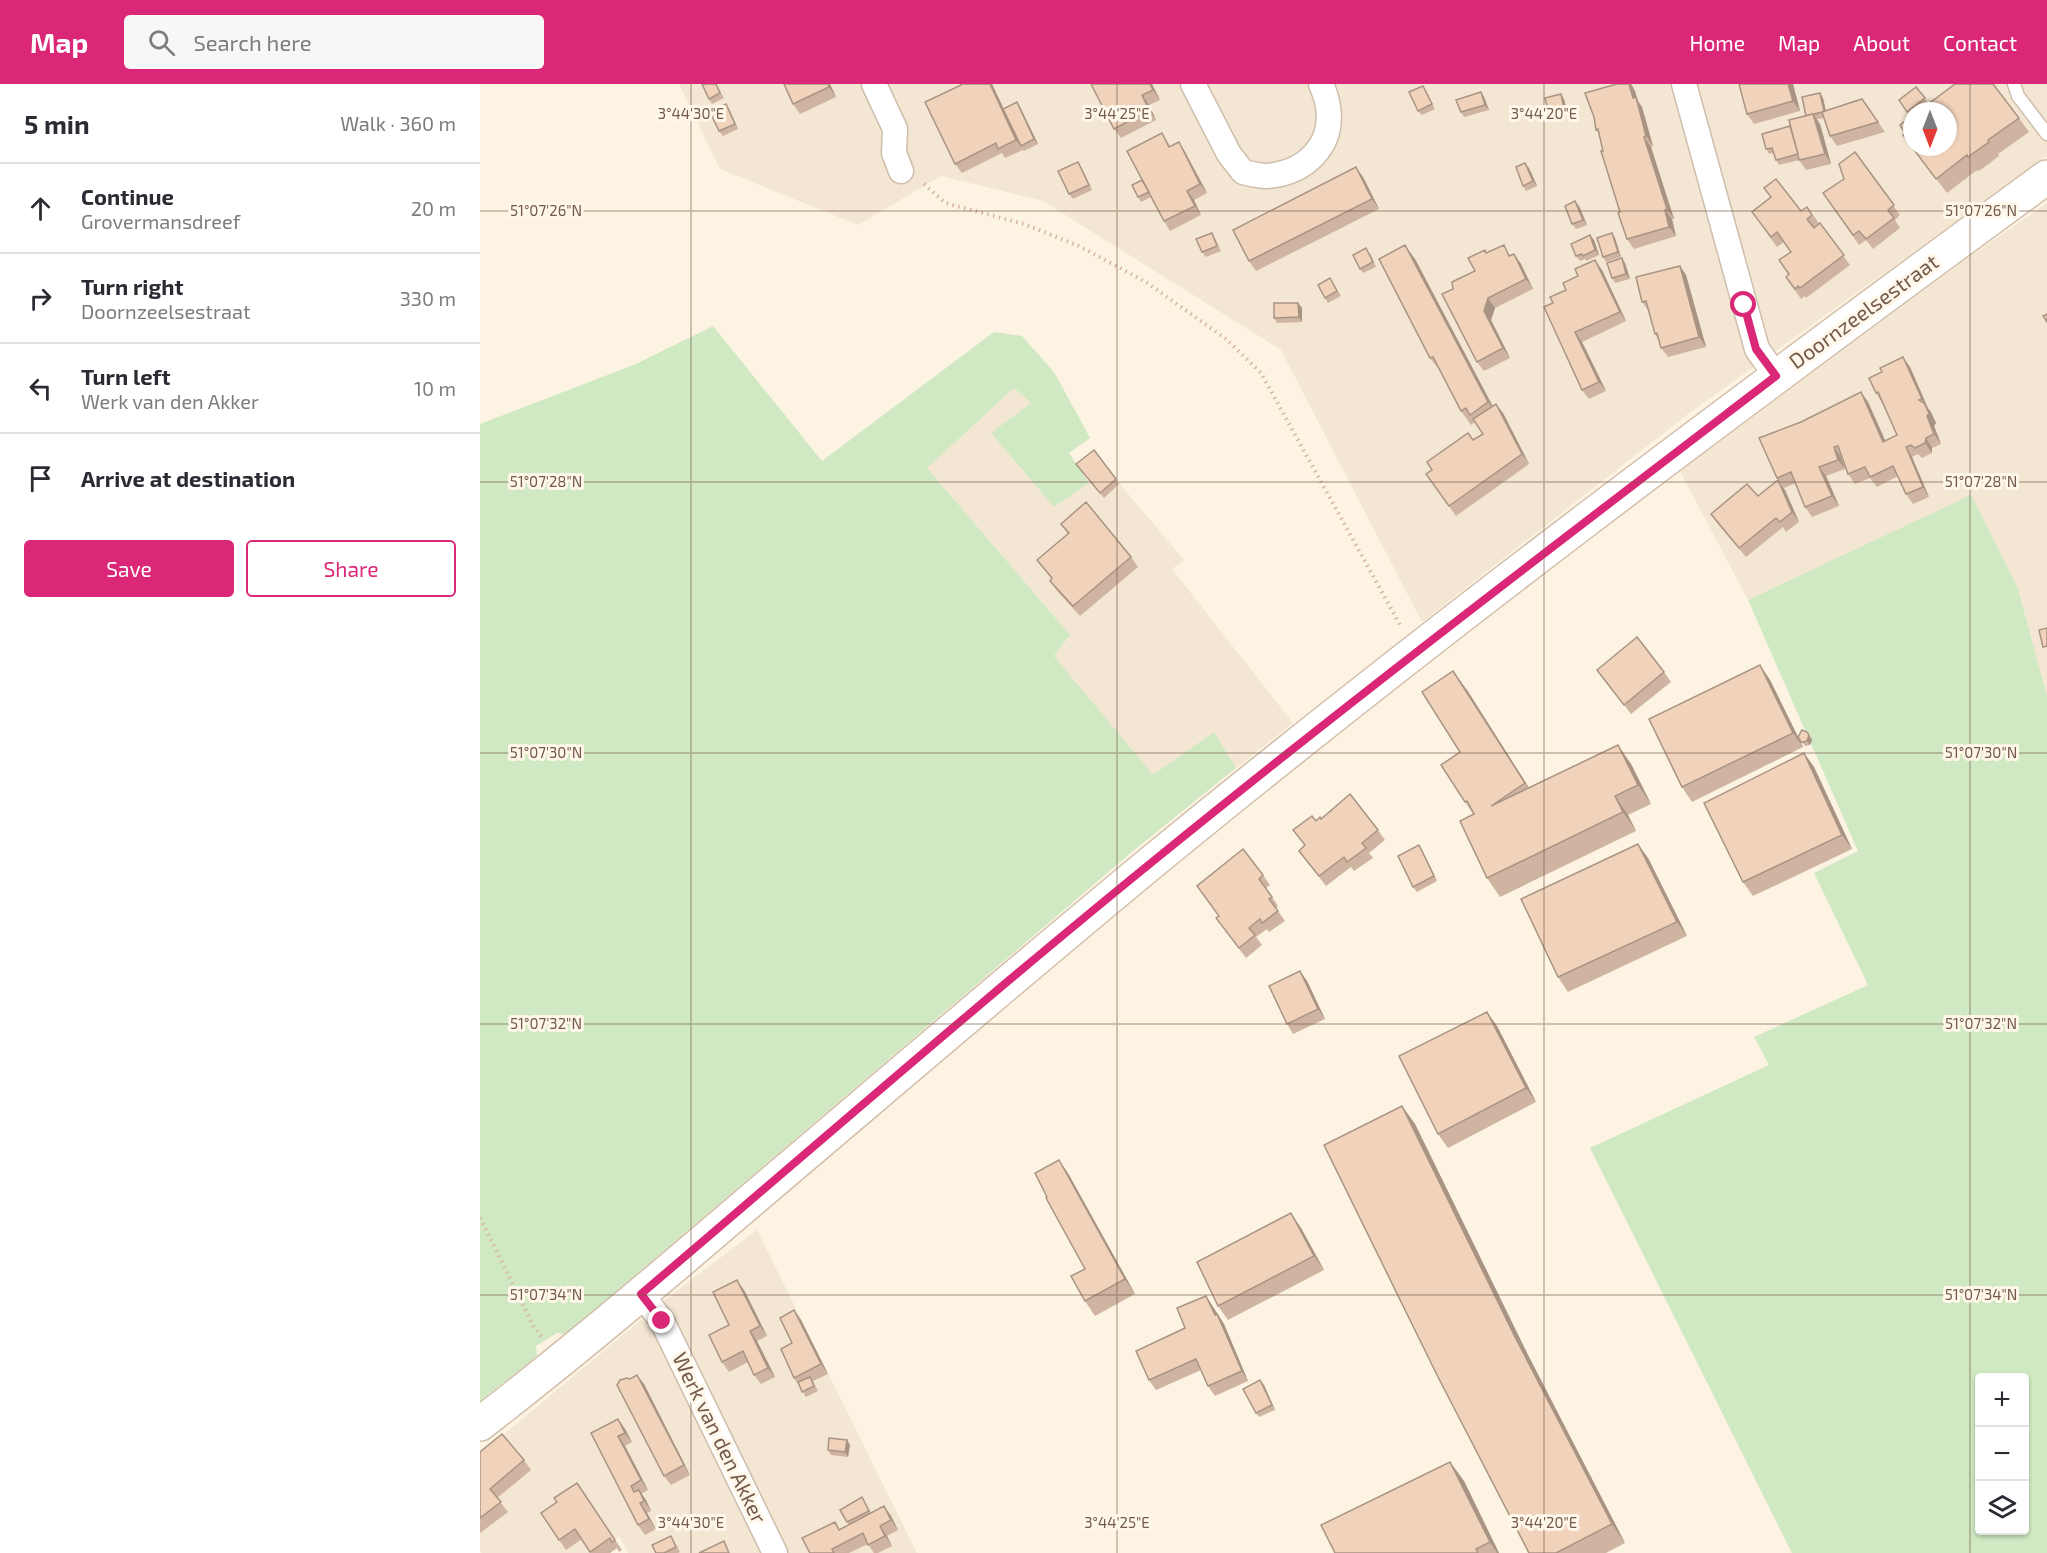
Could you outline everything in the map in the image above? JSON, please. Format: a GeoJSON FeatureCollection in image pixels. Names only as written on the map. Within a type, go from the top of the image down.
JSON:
{"type":"FeatureCollection","features":[{"type":"Feature","properties":{"kind":"main road","name":"Doornzeelsestraat"},"geometry":{"type":"LineString","coordinates":[[480,1424],[561,1362],[1025,967],[1165,851],[1415,652],[1776,376],[2047,177]]}},
{"type":"Feature","properties":{"kind":"street"},"geometry":{"type":"LineString","coordinates":[[874,84],[895,129],[894,153],[901,171]]}},
{"type":"Feature","properties":{"kind":"street"},"geometry":{"type":"LineString","coordinates":[[1193,84],[1229,154],[1244,172],[1266,176],[1293,169],[1317,154],[1327,137],[1328,108],[1321,84]]}},
{"type":"Feature","properties":{"kind":"street"},"geometry":{"type":"LineString","coordinates":[[1684,84],[1756,349],[1776,376]]}},
{"type":"Feature","properties":{"kind":"street","name":"Werk van den Akker"},"geometry":{"type":"LineString","coordinates":[[641,1294],[662,1321],[776,1553]]}},
{"type":"Feature","properties":{"kind":"lane"},"geometry":{"type":"LineString","coordinates":[[2014,84],[2018,96],[2047,134]]}},
{"type":"Feature","properties":{"kind":"path"},"geometry":{"type":"LineString","coordinates":[[901,171],[917,176],[945,203],[1024,224],[1088,250],[1146,282],[1226,339],[1261,373],[1415,652]]}},
{"type":"Feature","properties":{"kind":"path"},"geometry":{"type":"LineString","coordinates":[[480,1218],[534,1327],[561,1362]]}},
{"type":"Feature","properties":{"kind":"shaded area"},"geometry":{"type":"Polygon","coordinates":[[[679,84],[2047,84],[2047,156],[1688,414],[1422,622],[1281,350],[1043,201],[941,176],[858,225],[720,169],[679,84]]]}},
{"type":"Feature","properties":{"kind":"shaded area"},"geometry":{"type":"Polygon","coordinates":[[[2047,203],[2047,696],[2018,589],[1971,496],[1748,600],[1680,471],[1972,255],[2047,203]]]}},
{"type":"Feature","properties":{"kind":"shaded area"},"geometry":{"type":"Polygon","coordinates":[[[1014,388],[1031,403],[992,434],[1054,507],[1108,470],[1184,560],[1172,569],[1293,723],[1236,768],[1214,732],[1153,776],[1054,656],[1070,635],[927,468],[1014,388]]]}},
{"type":"Feature","properties":{"kind":"shaded area"},"geometry":{"type":"Polygon","coordinates":[[[757,1230],[917,1553],[628,1553],[619,1536],[615,1540],[622,1550],[619,1552],[617,1548],[610,1553],[482,1553],[480,1550],[480,1454],[666,1299],[757,1230]]]}},
{"type":"Feature","properties":{"kind":"green space"},"geometry":{"type":"Polygon","coordinates":[[[713,326],[822,461],[994,332],[1022,336],[1054,372],[1090,438],[1069,453],[1089,483],[1054,507],[991,433],[1031,403],[1014,388],[927,468],[1070,635],[1054,656],[1153,775],[1214,732],[1236,768],[1133,851],[566,1334],[557,1333],[536,1346],[537,1356],[480,1401],[480,424],[636,364],[713,326]]]}},
{"type":"Feature","properties":{"kind":"green space"},"geometry":{"type":"Polygon","coordinates":[[[1971,495],[2018,589],[2047,696],[2047,1553],[1792,1553],[1590,1148],[1769,1065],[1754,1037],[1868,985],[1814,873],[1858,851],[1748,600],[1971,495]]]}},
{"type":"Feature","properties":{"kind":"building"},"geometry":{"type":"Polygon","coordinates":[[[702,84],[716,84],[720,93],[709,99],[702,84]]]}},
{"type":"Feature","properties":{"kind":"building"},"geometry":{"type":"Polygon","coordinates":[[[784,84],[828,84],[829,87],[793,104],[784,84]]]}},
{"type":"Feature","properties":{"kind":"building"},"geometry":{"type":"Polygon","coordinates":[[[961,84],[990,84],[1016,140],[998,149],[996,143],[955,164],[925,102],[961,84]]]}},
{"type":"Feature","properties":{"kind":"building"},"geometry":{"type":"Polygon","coordinates":[[[1091,84],[1150,84],[1153,90],[1142,95],[1149,110],[1114,129],[1091,84]]]}},
{"type":"Feature","properties":{"kind":"building"},"geometry":{"type":"Polygon","coordinates":[[[1617,84],[1629,84],[1633,98],[1636,97],[1646,136],[1644,137],[1667,209],[1665,210],[1669,227],[1627,239],[1601,151],[1603,151],[1598,129],[1596,130],[1585,93],[1617,84]]]}},
{"type":"Feature","properties":{"kind":"building"},"geometry":{"type":"Polygon","coordinates":[[[1739,84],[1788,84],[1793,101],[1747,114],[1739,84]]]}},
{"type":"Feature","properties":{"kind":"building"},"geometry":{"type":"Polygon","coordinates":[[[1955,84],[1993,84],[2019,118],[1936,179],[1919,156],[1957,156],[1957,102],[1931,102],[1955,84]]]}},
{"type":"Feature","properties":{"kind":"building"},"geometry":{"type":"Polygon","coordinates":[[[1423,86],[1432,104],[1418,111],[1409,92],[1423,86]]]}},
{"type":"Feature","properties":{"kind":"building"},"geometry":{"type":"Polygon","coordinates":[[[1916,87],[1925,98],[1920,102],[1903,102],[1903,106],[1899,100],[1916,87]]]}},
{"type":"Feature","properties":{"kind":"building"},"geometry":{"type":"Polygon","coordinates":[[[1481,92],[1485,105],[1461,112],[1456,100],[1481,92]]]}},
{"type":"Feature","properties":{"kind":"building"},"geometry":{"type":"Polygon","coordinates":[[[1820,93],[1824,111],[1806,116],[1802,97],[1820,93]]]}},
{"type":"Feature","properties":{"kind":"building"},"geometry":{"type":"Polygon","coordinates":[[[1561,94],[1564,109],[1549,113],[1545,98],[1561,94]]]}},
{"type":"Feature","properties":{"kind":"building"},"geometry":{"type":"Polygon","coordinates":[[[1862,99],[1878,122],[1830,136],[1822,112],[1862,99]]]}},
{"type":"Feature","properties":{"kind":"building"},"geometry":{"type":"Polygon","coordinates":[[[1017,102],[1034,139],[1021,146],[1003,109],[1017,102]]]}},
{"type":"Feature","properties":{"kind":"building"},"geometry":{"type":"Polygon","coordinates":[[[726,104],[735,124],[719,131],[710,112],[726,104]]]}},
{"type":"Feature","properties":{"kind":"building"},"geometry":{"type":"Polygon","coordinates":[[[1813,114],[1825,154],[1799,160],[1789,120],[1813,114]]]}},
{"type":"Feature","properties":{"kind":"building"},"geometry":{"type":"Polygon","coordinates":[[[1790,126],[1798,154],[1776,160],[1772,148],[1766,149],[1762,134],[1790,126]]]}},
{"type":"Feature","properties":{"kind":"building"},"geometry":{"type":"Polygon","coordinates":[[[1162,133],[1169,147],[1179,142],[1200,184],[1187,191],[1195,206],[1164,221],[1127,151],[1162,133]]]}},
{"type":"Feature","properties":{"kind":"building"},"geometry":{"type":"Polygon","coordinates":[[[1855,152],[1894,205],[1888,210],[1894,218],[1866,239],[1859,231],[1853,235],[1823,193],[1844,179],[1839,164],[1855,152]]]}},
{"type":"Feature","properties":{"kind":"building"},"geometry":{"type":"Polygon","coordinates":[[[1078,162],[1089,185],[1069,194],[1058,171],[1078,162]]]}},
{"type":"Feature","properties":{"kind":"building"},"geometry":{"type":"Polygon","coordinates":[[[1525,163],[1533,181],[1523,186],[1516,167],[1525,163]]]}},
{"type":"Feature","properties":{"kind":"building"},"geometry":{"type":"Polygon","coordinates":[[[1356,167],[1372,199],[1249,261],[1233,230],[1356,167]]]}},
{"type":"Feature","properties":{"kind":"building"},"geometry":{"type":"Polygon","coordinates":[[[1776,179],[1801,211],[1807,207],[1812,215],[1807,219],[1814,228],[1820,223],[1844,255],[1800,288],[1798,286],[1795,289],[1786,277],[1789,274],[1779,260],[1791,252],[1777,232],[1771,237],[1752,212],[1771,197],[1764,188],[1776,179]]]}},
{"type":"Feature","properties":{"kind":"building"},"geometry":{"type":"Polygon","coordinates":[[[1142,180],[1149,192],[1138,197],[1132,185],[1142,180]]]}},
{"type":"Feature","properties":{"kind":"building"},"geometry":{"type":"Polygon","coordinates":[[[1575,201],[1583,220],[1572,224],[1565,206],[1575,201]]]}},
{"type":"Feature","properties":{"kind":"building"},"geometry":{"type":"Polygon","coordinates":[[[1212,233],[1217,246],[1202,252],[1196,239],[1212,233]]]}},
{"type":"Feature","properties":{"kind":"building"},"geometry":{"type":"Polygon","coordinates":[[[1612,233],[1618,252],[1603,257],[1597,238],[1612,233]]]}},
{"type":"Feature","properties":{"kind":"building"},"geometry":{"type":"Polygon","coordinates":[[[1590,235],[1595,250],[1583,256],[1582,254],[1576,256],[1571,244],[1590,235]]]}},
{"type":"Feature","properties":{"kind":"building"},"geometry":{"type":"Polygon","coordinates":[[[1405,245],[1488,402],[1470,415],[1466,408],[1461,411],[1433,357],[1430,358],[1379,259],[1405,245]]]}},
{"type":"Feature","properties":{"kind":"building"},"geometry":{"type":"Polygon","coordinates":[[[1504,245],[1509,256],[1514,254],[1526,279],[1488,298],[1484,311],[1503,348],[1477,362],[1442,294],[1453,289],[1452,282],[1475,271],[1468,258],[1504,245]]]}},
{"type":"Feature","properties":{"kind":"building"},"geometry":{"type":"Polygon","coordinates":[[[1366,248],[1373,262],[1360,269],[1353,255],[1366,248]]]}},
{"type":"Feature","properties":{"kind":"building"},"geometry":{"type":"Polygon","coordinates":[[[1622,258],[1626,274],[1612,278],[1607,263],[1622,258]]]}},
{"type":"Feature","properties":{"kind":"building"},"geometry":{"type":"Polygon","coordinates":[[[1595,260],[1620,312],[1575,332],[1599,382],[1582,390],[1544,307],[1553,303],[1550,297],[1566,290],[1563,283],[1578,276],[1575,269],[1595,260]]]}},
{"type":"Feature","properties":{"kind":"building"},"geometry":{"type":"Polygon","coordinates":[[[1680,266],[1699,337],[1661,348],[1646,301],[1642,302],[1636,277],[1680,266]]]}},
{"type":"Feature","properties":{"kind":"building"},"geometry":{"type":"Polygon","coordinates":[[[1330,278],[1337,291],[1325,298],[1318,285],[1330,278]]]}},
{"type":"Feature","properties":{"kind":"building"},"geometry":{"type":"Polygon","coordinates":[[[1274,303],[1298,303],[1299,317],[1274,318],[1274,303]]]}},
{"type":"Feature","properties":{"kind":"building"},"geometry":{"type":"Polygon","coordinates":[[[1903,357],[1922,399],[1919,400],[1924,403],[1929,413],[1927,416],[1934,434],[1926,438],[1925,443],[1915,448],[1911,445],[1906,447],[1923,487],[1906,494],[1893,466],[1870,477],[1865,467],[1848,474],[1838,446],[1834,447],[1838,460],[1819,467],[1832,496],[1805,507],[1791,472],[1777,478],[1759,438],[1801,422],[1861,392],[1883,442],[1897,435],[1878,392],[1876,393],[1869,378],[1882,372],[1880,368],[1903,357]]]}},
{"type":"Feature","properties":{"kind":"building"},"geometry":{"type":"Polygon","coordinates":[[[1496,404],[1522,454],[1449,506],[1426,474],[1432,470],[1427,462],[1468,433],[1473,440],[1483,434],[1473,419],[1496,404]]]}},
{"type":"Feature","properties":{"kind":"building"},"geometry":{"type":"Polygon","coordinates":[[[1094,450],[1116,479],[1100,493],[1076,464],[1094,450]]]}},
{"type":"Feature","properties":{"kind":"building"},"geometry":{"type":"Polygon","coordinates":[[[1778,480],[1792,512],[1780,522],[1776,518],[1739,548],[1711,514],[1747,484],[1758,496],[1778,480]]]}},
{"type":"Feature","properties":{"kind":"building"},"geometry":{"type":"Polygon","coordinates":[[[1086,502],[1131,557],[1073,606],[1050,581],[1052,578],[1037,560],[1069,533],[1061,524],[1086,502]]]}},
{"type":"Feature","properties":{"kind":"building"},"geometry":{"type":"Polygon","coordinates":[[[2047,628],[2047,646],[2043,647],[2039,630],[2047,628]]]}},
{"type":"Feature","properties":{"kind":"building"},"geometry":{"type":"Polygon","coordinates":[[[1637,637],[1664,672],[1624,705],[1597,670],[1637,637]]]}},
{"type":"Feature","properties":{"kind":"building"},"geometry":{"type":"Polygon","coordinates":[[[1760,665],[1793,733],[1682,787],[1649,719],[1760,665]]]}},
{"type":"Feature","properties":{"kind":"building"},"geometry":{"type":"Polygon","coordinates":[[[1453,671],[1525,783],[1491,806],[1618,745],[1638,785],[1615,796],[1623,812],[1487,878],[1460,821],[1474,814],[1441,765],[1460,752],[1422,692],[1453,671]]]}},
{"type":"Feature","properties":{"kind":"building"},"geometry":{"type":"Polygon","coordinates":[[[1802,730],[1809,735],[1807,741],[1804,742],[1801,742],[1798,737],[1802,730]]]}},
{"type":"Feature","properties":{"kind":"building"},"geometry":{"type":"Polygon","coordinates":[[[1804,753],[1842,835],[1743,882],[1704,803],[1804,753]]]}},
{"type":"Feature","properties":{"kind":"building"},"geometry":{"type":"Polygon","coordinates":[[[1350,794],[1378,830],[1362,843],[1366,848],[1347,862],[1344,857],[1319,876],[1299,851],[1305,845],[1293,830],[1312,816],[1316,821],[1320,817],[1321,819],[1350,794]]]}},
{"type":"Feature","properties":{"kind":"building"},"geometry":{"type":"Polygon","coordinates":[[[1638,844],[1677,922],[1558,977],[1521,899],[1638,844]]]}},
{"type":"Feature","properties":{"kind":"building"},"geometry":{"type":"Polygon","coordinates":[[[1419,845],[1434,876],[1413,887],[1398,856],[1419,845]]]}},
{"type":"Feature","properties":{"kind":"building"},"geometry":{"type":"Polygon","coordinates":[[[1243,849],[1263,875],[1259,879],[1272,897],[1269,899],[1278,911],[1262,923],[1260,919],[1249,928],[1255,935],[1239,948],[1216,918],[1219,916],[1197,886],[1243,849]]]}},
{"type":"Feature","properties":{"kind":"building"},"geometry":{"type":"Polygon","coordinates":[[[1300,971],[1318,1009],[1287,1024],[1269,986],[1300,971]]]}},
{"type":"Feature","properties":{"kind":"building"},"geometry":{"type":"Polygon","coordinates":[[[1487,1012],[1526,1088],[1438,1134],[1399,1056],[1487,1012]]]}},
{"type":"Feature","properties":{"kind":"building"},"geometry":{"type":"Polygon","coordinates":[[[1402,1106],[1515,1337],[1612,1524],[1556,1553],[1529,1553],[1437,1375],[1324,1145],[1402,1106]]]}},
{"type":"Feature","properties":{"kind":"building"},"geometry":{"type":"Polygon","coordinates":[[[1059,1160],[1125,1279],[1085,1301],[1071,1276],[1085,1269],[1035,1173],[1059,1160]]]}},
{"type":"Feature","properties":{"kind":"building"},"geometry":{"type":"Polygon","coordinates":[[[1291,1213],[1314,1256],[1218,1306],[1197,1262],[1291,1213]]]}},
{"type":"Feature","properties":{"kind":"building"},"geometry":{"type":"Polygon","coordinates":[[[737,1280],[760,1326],[750,1331],[768,1368],[754,1375],[743,1351],[722,1362],[709,1335],[729,1325],[713,1292],[737,1280]]]}},
{"type":"Feature","properties":{"kind":"building"},"geometry":{"type":"Polygon","coordinates":[[[1206,1296],[1215,1315],[1217,1314],[1242,1371],[1208,1386],[1196,1359],[1149,1380],[1136,1351],[1185,1328],[1177,1308],[1206,1296]]]}},
{"type":"Feature","properties":{"kind":"building"},"geometry":{"type":"Polygon","coordinates":[[[794,1310],[821,1364],[794,1378],[781,1349],[792,1343],[780,1318],[794,1310]]]}},
{"type":"Feature","properties":{"kind":"building"},"geometry":{"type":"Polygon","coordinates":[[[637,1375],[684,1465],[664,1476],[617,1385],[620,1380],[630,1379],[637,1375]]]}},
{"type":"Feature","properties":{"kind":"building"},"geometry":{"type":"Polygon","coordinates":[[[810,1377],[814,1386],[802,1392],[798,1382],[810,1377]]]}},
{"type":"Feature","properties":{"kind":"building"},"geometry":{"type":"Polygon","coordinates":[[[1260,1380],[1272,1405],[1256,1413],[1243,1389],[1260,1380]]]}},
{"type":"Feature","properties":{"kind":"building"},"geometry":{"type":"Polygon","coordinates":[[[618,1419],[625,1433],[618,1436],[641,1480],[631,1486],[634,1492],[639,1490],[644,1501],[640,1503],[649,1519],[638,1525],[591,1433],[618,1419]]]}},
{"type":"Feature","properties":{"kind":"building"},"geometry":{"type":"Polygon","coordinates":[[[502,1434],[524,1460],[490,1489],[501,1502],[480,1518],[480,1452],[502,1434]]]}},
{"type":"Feature","properties":{"kind":"building"},"geometry":{"type":"Polygon","coordinates":[[[829,1438],[847,1440],[845,1452],[828,1450],[829,1438]]]}},
{"type":"Feature","properties":{"kind":"building"},"geometry":{"type":"Polygon","coordinates":[[[1450,1462],[1490,1542],[1476,1549],[1478,1553],[1335,1553],[1321,1525],[1450,1462]]]}},
{"type":"Feature","properties":{"kind":"building"},"geometry":{"type":"Polygon","coordinates":[[[577,1483],[615,1540],[612,1542],[610,1538],[590,1552],[575,1529],[559,1540],[541,1513],[557,1502],[554,1498],[577,1483]]]}},
{"type":"Feature","properties":{"kind":"building"},"geometry":{"type":"Polygon","coordinates":[[[862,1497],[869,1511],[847,1522],[840,1510],[862,1497]]]}},
{"type":"Feature","properties":{"kind":"building"},"geometry":{"type":"Polygon","coordinates":[[[884,1506],[891,1520],[880,1526],[885,1536],[868,1545],[863,1533],[832,1549],[834,1553],[810,1553],[802,1538],[835,1522],[839,1530],[884,1506]]]}},
{"type":"Feature","properties":{"kind":"building"},"geometry":{"type":"Polygon","coordinates":[[[671,1536],[676,1547],[664,1553],[656,1553],[652,1545],[671,1536]]]}},
{"type":"Feature","properties":{"kind":"building"},"geometry":{"type":"Polygon","coordinates":[[[724,1541],[729,1553],[699,1553],[724,1541]]]}},
{"type":"Feature","properties":{"kind":"route"},"geometry":{"type":"LineString","coordinates":[[662,1321],[641,1294],[1025,967],[1388,673],[1776,376],[1756,349],[1744,305]]}}]}
